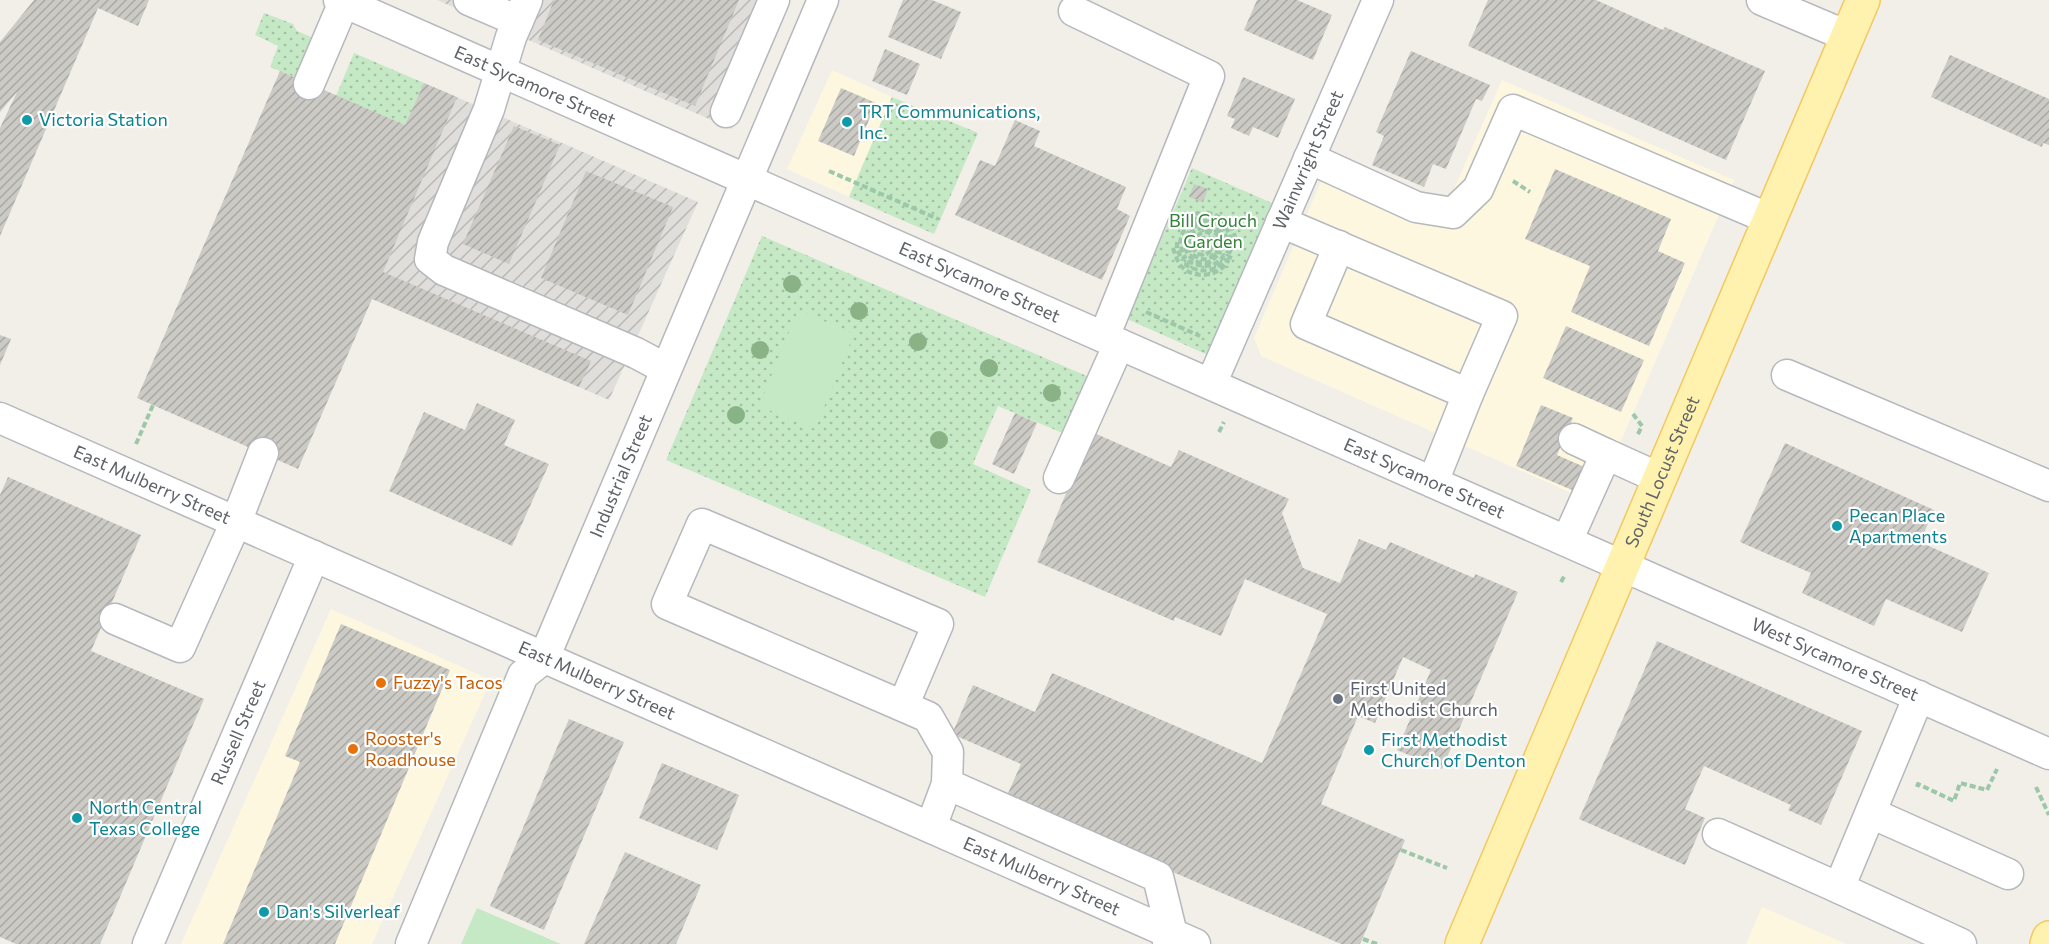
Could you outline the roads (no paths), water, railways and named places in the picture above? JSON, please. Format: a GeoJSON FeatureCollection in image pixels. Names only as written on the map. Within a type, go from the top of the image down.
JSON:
{"type":"FeatureCollection","features":[{"type":"Feature","properties":{"kind":"main road","name":"South Locust Street"},"geometry":{"type":"LineString","coordinates":[[1462,944],[1863,0]]}},
{"type":"Feature","properties":{"kind":"main road"},"geometry":{"type":"LineString","coordinates":[[2047,944],[2049,938]]}},
{"type":"Feature","properties":{"kind":"street"},"geometry":{"type":"LineString","coordinates":[[469,0],[522,11],[489,109],[433,242],[430,259],[444,270],[636,353],[666,369]]}},
{"type":"Feature","properties":{"kind":"street"},"geometry":{"type":"LineString","coordinates":[[726,112],[774,0]]}},
{"type":"Feature","properties":{"kind":"street","name":"Industrial Street"},"geometry":{"type":"LineString","coordinates":[[411,944],[523,675],[544,658],[824,0]]}},
{"type":"Feature","properties":{"kind":"street","name":"Wainwright Street"},"geometry":{"type":"LineString","coordinates":[[1211,384],[1378,0]]}},
{"type":"Feature","properties":{"kind":"street"},"geometry":{"type":"LineString","coordinates":[[1762,0],[1847,36]]}},
{"type":"Feature","properties":{"kind":"street"},"geometry":{"type":"LineString","coordinates":[[318,88],[349,4]]}},
{"type":"Feature","properties":{"kind":"street","name":"East Sycamore Street"},"geometry":{"type":"LineString","coordinates":[[349,4],[1622,565]]}},
{"type":"Feature","properties":{"kind":"street"},"geometry":{"type":"LineString","coordinates":[[1059,478],[1209,76],[1074,11]]}},
{"type":"Feature","properties":{"kind":"street"},"geometry":{"type":"LineString","coordinates":[[1309,158],[1416,207],[1453,213],[1478,189],[1513,110],[1770,219]]}},
{"type":"Feature","properties":{"kind":"street"},"geometry":{"type":"LineString","coordinates":[[1281,222],[1502,316],[1433,482]]}},
{"type":"Feature","properties":{"kind":"street"},"geometry":{"type":"LineString","coordinates":[[1339,246],[1306,324],[1468,394]]}},
{"type":"Feature","properties":{"kind":"street"},"geometry":{"type":"LineString","coordinates":[[1787,375],[2049,486]]}},
{"type":"Feature","properties":{"kind":"street","name":"East Mulberry Street"},"geometry":{"type":"LineString","coordinates":[[0,418],[931,827],[1178,941]]}},
{"type":"Feature","properties":{"kind":"street"},"geometry":{"type":"LineString","coordinates":[[1574,439],[1659,478]]}},
{"type":"Feature","properties":{"kind":"street"},"geometry":{"type":"LineString","coordinates":[[115,619],[180,647],[226,518],[254,449]]}},
{"type":"Feature","properties":{"kind":"street"},"geometry":{"type":"LineString","coordinates":[[1567,541],[1606,454]]}},
{"type":"Feature","properties":{"kind":"street"},"geometry":{"type":"LineString","coordinates":[[903,706],[938,624],[702,524],[667,604],[928,717],[948,752],[947,784],[931,827]]}},
{"type":"Feature","properties":{"kind":"street","name":"Russell Street"},"geometry":{"type":"LineString","coordinates":[[148,944],[314,556]]}},
{"type":"Feature","properties":{"kind":"street","name":"West Sycamore Street"},"geometry":{"type":"LineString","coordinates":[[1622,565],[2049,754]]}},
{"type":"Feature","properties":{"kind":"street"},"geometry":{"type":"LineString","coordinates":[[1839,888],[1919,696]]}},
{"type":"Feature","properties":{"kind":"street"},"geometry":{"type":"LineString","coordinates":[[947,784],[1158,877],[1178,941]]}},
{"type":"Feature","properties":{"kind":"street"},"geometry":{"type":"LineString","coordinates":[[1871,813],[2008,874]]}},
{"type":"Feature","properties":{"kind":"street"},"geometry":{"type":"LineString","coordinates":[[1718,834],[1961,944]]}},
{"type":"Feature","properties":{"kind":"place","name":"Victoria Station"},"geometry":{"type":"Point","coordinates":[27,120]}},
{"type":"Feature","properties":{"kind":"place","name":"TRT Communications, Inc."},"geometry":{"type":"Point","coordinates":[847,122]}},
{"type":"Feature","properties":{"kind":"place","name":"Pecan Place Apartments"},"geometry":{"type":"Point","coordinates":[1837,526]}},
{"type":"Feature","properties":{"kind":"place","name":"Fuzzy's Tacos"},"geometry":{"type":"Point","coordinates":[381,683]}},
{"type":"Feature","properties":{"kind":"place","name":"First United Methodist Church"},"geometry":{"type":"Point","coordinates":[1338,699]}},
{"type":"Feature","properties":{"kind":"place","name":"Rooster's Roadhouse"},"geometry":{"type":"Point","coordinates":[353,749]}},
{"type":"Feature","properties":{"kind":"place","name":"First Methodist Church of Denton"},"geometry":{"type":"Point","coordinates":[1369,750]}},
{"type":"Feature","properties":{"kind":"place","name":"North Central Texas College"},"geometry":{"type":"Point","coordinates":[77,818]}},
{"type":"Feature","properties":{"kind":"place","name":"Dan's Silverleaf"},"geometry":{"type":"Point","coordinates":[264,912]}},
{"type":"Feature","properties":{"kind":"park label","name":"Bill Crouch Garden"},"geometry":{"type":"Point","coordinates":[1213,231]}}]}
